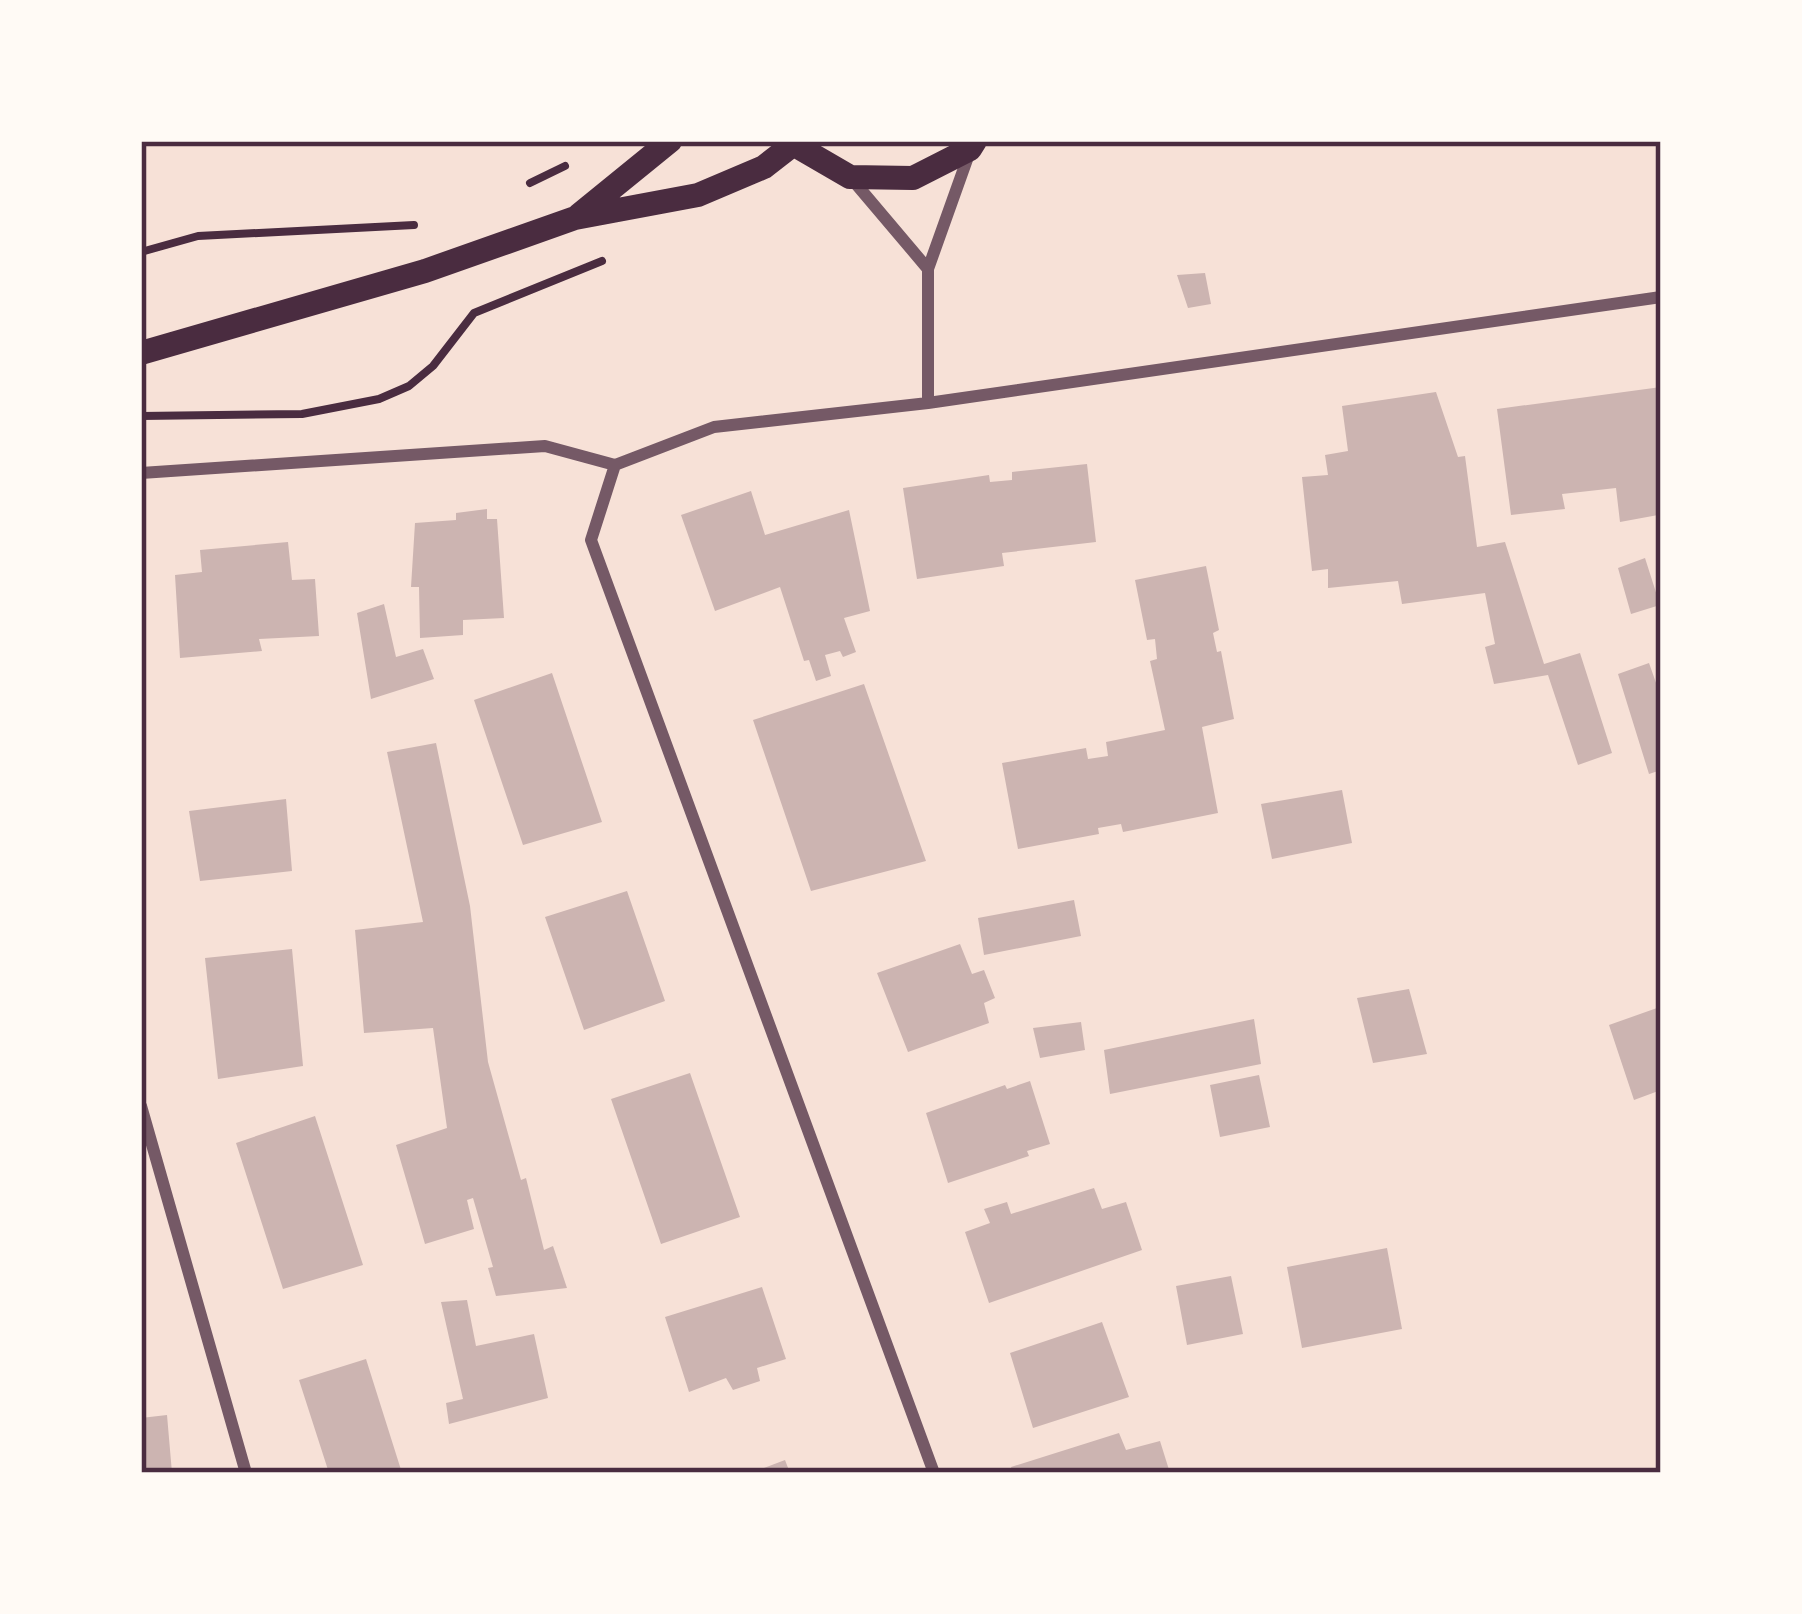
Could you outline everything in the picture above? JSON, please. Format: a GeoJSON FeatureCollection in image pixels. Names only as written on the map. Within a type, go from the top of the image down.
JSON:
{"type":"FeatureCollection","features":[{"type":"Feature","properties":{"kind":"main road"},"geometry":{"type":"LineString","coordinates":[[575,218],[670,141]]}},
{"type":"Feature","properties":{"kind":"main road"},"geometry":{"type":"LineString","coordinates":[[141,353],[425,271],[575,218],[698,195],[764,167],[790,144],[850,177],[913,178],[973,145]]}},
{"type":"Feature","properties":{"kind":"street"},"geometry":{"type":"LineString","coordinates":[[928,403],[928,269],[973,145]]}},
{"type":"Feature","properties":{"kind":"street"},"geometry":{"type":"LineString","coordinates":[[850,177],[928,269]]}},
{"type":"Feature","properties":{"kind":"street"},"geometry":{"type":"LineString","coordinates":[[141,472],[545,446],[615,465],[714,427],[928,403],[1661,297]]}},
{"type":"Feature","properties":{"kind":"street"},"geometry":{"type":"LineString","coordinates":[[615,465],[591,540],[934,1473]]}},
{"type":"Feature","properties":{"kind":"street"},"geometry":{"type":"LineString","coordinates":[[141,1106],[246,1473]]}},
{"type":"Feature","properties":{"kind":"path"},"geometry":{"type":"LineString","coordinates":[[527,184],[568,164]]}},
{"type":"Feature","properties":{"kind":"path"},"geometry":{"type":"LineString","coordinates":[[141,252],[198,236],[421,225]]}},
{"type":"Feature","properties":{"kind":"path"},"geometry":{"type":"LineString","coordinates":[[141,416],[302,414],[379,399],[409,386],[433,366],[474,314],[617,255]]}},
{"type":"Feature","properties":{"kind":"building"},"geometry":{"type":"Polygon","coordinates":[[[1205,273],[1211,304],[1188,308],[1177,275],[1205,273]]]}},
{"type":"Feature","properties":{"kind":"building"},"geometry":{"type":"Polygon","coordinates":[[[1661,387],[1658,515],[1620,522],[1616,488],[1562,494],[1565,509],[1511,515],[1497,409],[1661,387]]]}},
{"type":"Feature","properties":{"kind":"building"},"geometry":{"type":"Polygon","coordinates":[[[1436,392],[1458,457],[1465,456],[1477,547],[1505,542],[1544,664],[1580,653],[1612,753],[1578,765],[1548,675],[1494,684],[1485,647],[1495,644],[1485,593],[1402,604],[1398,581],[1328,588],[1328,569],[1312,571],[1302,477],[1328,475],[1325,455],[1348,451],[1342,406],[1436,392]]]}},
{"type":"Feature","properties":{"kind":"building"},"geometry":{"type":"Polygon","coordinates":[[[1087,464],[1096,542],[1002,553],[1004,566],[917,579],[903,488],[989,475],[990,482],[1012,480],[1012,472],[1087,464]]]}},
{"type":"Feature","properties":{"kind":"building"},"geometry":{"type":"Polygon","coordinates":[[[751,491],[765,535],[849,510],[870,611],[844,618],[856,652],[843,657],[840,651],[825,655],[831,676],[816,681],[809,660],[804,661],[780,587],[715,611],[681,515],[751,491]]]}},
{"type":"Feature","properties":{"kind":"building"},"geometry":{"type":"Polygon","coordinates":[[[487,509],[487,519],[497,519],[504,618],[463,620],[463,635],[420,638],[419,587],[411,587],[415,523],[456,520],[456,513],[487,509]]]}},
{"type":"Feature","properties":{"kind":"building"},"geometry":{"type":"Polygon","coordinates":[[[288,542],[292,580],[315,579],[319,636],[259,639],[262,651],[180,658],[175,575],[202,572],[200,550],[288,542]]]}},
{"type":"Feature","properties":{"kind":"building"},"geometry":{"type":"Polygon","coordinates":[[[1645,558],[1660,605],[1631,614],[1618,568],[1645,558]]]}},
{"type":"Feature","properties":{"kind":"building"},"geometry":{"type":"Polygon","coordinates":[[[1206,566],[1219,630],[1213,633],[1234,719],[1202,727],[1218,813],[1123,832],[1121,824],[1098,828],[1099,834],[1018,849],[1002,763],[1086,748],[1088,759],[1108,756],[1106,742],[1165,730],[1150,661],[1157,659],[1155,639],[1147,640],[1135,580],[1206,566]]]}},
{"type":"Feature","properties":{"kind":"building"},"geometry":{"type":"Polygon","coordinates":[[[384,604],[396,657],[423,649],[434,679],[371,699],[357,613],[384,604]]]}},
{"type":"Feature","properties":{"kind":"building"},"geometry":{"type":"Polygon","coordinates":[[[1649,663],[1661,697],[1661,770],[1649,774],[1618,674],[1649,663]]]}},
{"type":"Feature","properties":{"kind":"building"},"geometry":{"type":"Polygon","coordinates":[[[552,673],[602,822],[523,845],[474,700],[552,673]]]}},
{"type":"Feature","properties":{"kind":"building"},"geometry":{"type":"Polygon","coordinates":[[[864,684],[926,861],[811,891],[753,720],[864,684]]]}},
{"type":"Feature","properties":{"kind":"building"},"geometry":{"type":"Polygon","coordinates":[[[436,743],[470,906],[488,1062],[544,1250],[553,1246],[567,1288],[496,1296],[488,1268],[493,1267],[473,1198],[467,1200],[474,1229],[425,1244],[396,1145],[447,1128],[433,1028],[364,1033],[355,930],[423,922],[387,752],[436,743]]]}},
{"type":"Feature","properties":{"kind":"building"},"geometry":{"type":"Polygon","coordinates":[[[1342,790],[1352,843],[1272,859],[1261,804],[1342,790]]]}},
{"type":"Feature","properties":{"kind":"building"},"geometry":{"type":"Polygon","coordinates":[[[286,799],[292,871],[200,881],[189,811],[286,799]]]}},
{"type":"Feature","properties":{"kind":"building"},"geometry":{"type":"Polygon","coordinates":[[[627,891],[665,1001],[584,1030],[545,917],[627,891]]]}},
{"type":"Feature","properties":{"kind":"building"},"geometry":{"type":"Polygon","coordinates":[[[1074,900],[1081,936],[984,955],[978,918],[1074,900]]]}},
{"type":"Feature","properties":{"kind":"building"},"geometry":{"type":"Polygon","coordinates":[[[960,944],[972,974],[984,970],[995,998],[984,1003],[989,1023],[908,1052],[877,973],[960,944]]]}},
{"type":"Feature","properties":{"kind":"building"},"geometry":{"type":"Polygon","coordinates":[[[292,949],[303,1066],[218,1079],[205,958],[292,949]]]}},
{"type":"Feature","properties":{"kind":"building"},"geometry":{"type":"Polygon","coordinates":[[[1409,989],[1427,1054],[1373,1063],[1357,998],[1409,989]]]}},
{"type":"Feature","properties":{"kind":"building"},"geometry":{"type":"Polygon","coordinates":[[[1657,1008],[1661,1090],[1634,1100],[1609,1025],[1657,1008]]]}},
{"type":"Feature","properties":{"kind":"building"},"geometry":{"type":"Polygon","coordinates":[[[1254,1019],[1261,1064],[1110,1094],[1104,1050],[1254,1019]]]}},
{"type":"Feature","properties":{"kind":"building"},"geometry":{"type":"Polygon","coordinates":[[[1081,1022],[1085,1050],[1040,1058],[1033,1028],[1081,1022]]]}},
{"type":"Feature","properties":{"kind":"building"},"geometry":{"type":"Polygon","coordinates":[[[690,1073],[740,1217],[661,1244],[611,1099],[690,1073]]]}},
{"type":"Feature","properties":{"kind":"building"},"geometry":{"type":"Polygon","coordinates":[[[1259,1075],[1270,1127],[1220,1137],[1210,1085],[1259,1075]]]}},
{"type":"Feature","properties":{"kind":"building"},"geometry":{"type":"Polygon","coordinates":[[[1030,1081],[1050,1144],[1027,1151],[1029,1156],[948,1183],[926,1113],[1030,1081]]]}},
{"type":"Feature","properties":{"kind":"building"},"geometry":{"type":"Polygon","coordinates":[[[315,1116],[363,1265],[283,1289],[236,1143],[315,1116]]]}},
{"type":"Feature","properties":{"kind":"building"},"geometry":{"type":"Polygon","coordinates":[[[1094,1188],[1102,1209],[1126,1202],[1142,1250],[989,1303],[965,1232],[990,1223],[984,1209],[1007,1202],[1011,1214],[1094,1188]]]}},
{"type":"Feature","properties":{"kind":"building"},"geometry":{"type":"Polygon","coordinates":[[[1387,1248],[1402,1329],[1302,1348],[1287,1267],[1387,1248]]]}},
{"type":"Feature","properties":{"kind":"building"},"geometry":{"type":"Polygon","coordinates":[[[1231,1276],[1243,1334],[1187,1345],[1176,1286],[1231,1276]]]}},
{"type":"Feature","properties":{"kind":"building"},"geometry":{"type":"Polygon","coordinates":[[[762,1287],[786,1359],[757,1368],[760,1381],[733,1390],[726,1378],[689,1392],[665,1317],[762,1287]]]}},
{"type":"Feature","properties":{"kind":"building"},"geometry":{"type":"Polygon","coordinates":[[[467,1300],[476,1346],[534,1334],[548,1398],[449,1424],[446,1403],[463,1399],[441,1302],[467,1300]]]}},
{"type":"Feature","properties":{"kind":"building"},"geometry":{"type":"Polygon","coordinates":[[[1102,1322],[1129,1397],[1033,1428],[1010,1353],[1102,1322]]]}},
{"type":"Feature","properties":{"kind":"building"},"geometry":{"type":"Polygon","coordinates":[[[366,1359],[402,1473],[329,1473],[299,1380],[366,1359]]]}},
{"type":"Feature","properties":{"kind":"building"},"geometry":{"type":"Polygon","coordinates":[[[167,1415],[172,1473],[141,1473],[141,1418],[167,1415]]]}},
{"type":"Feature","properties":{"kind":"building"},"geometry":{"type":"Polygon","coordinates":[[[1119,1433],[1126,1450],[1160,1441],[1170,1473],[1013,1473],[1011,1467],[1119,1433]]]}},
{"type":"Feature","properties":{"kind":"building"},"geometry":{"type":"Polygon","coordinates":[[[785,1460],[790,1473],[751,1473],[785,1460]]]}}]}
